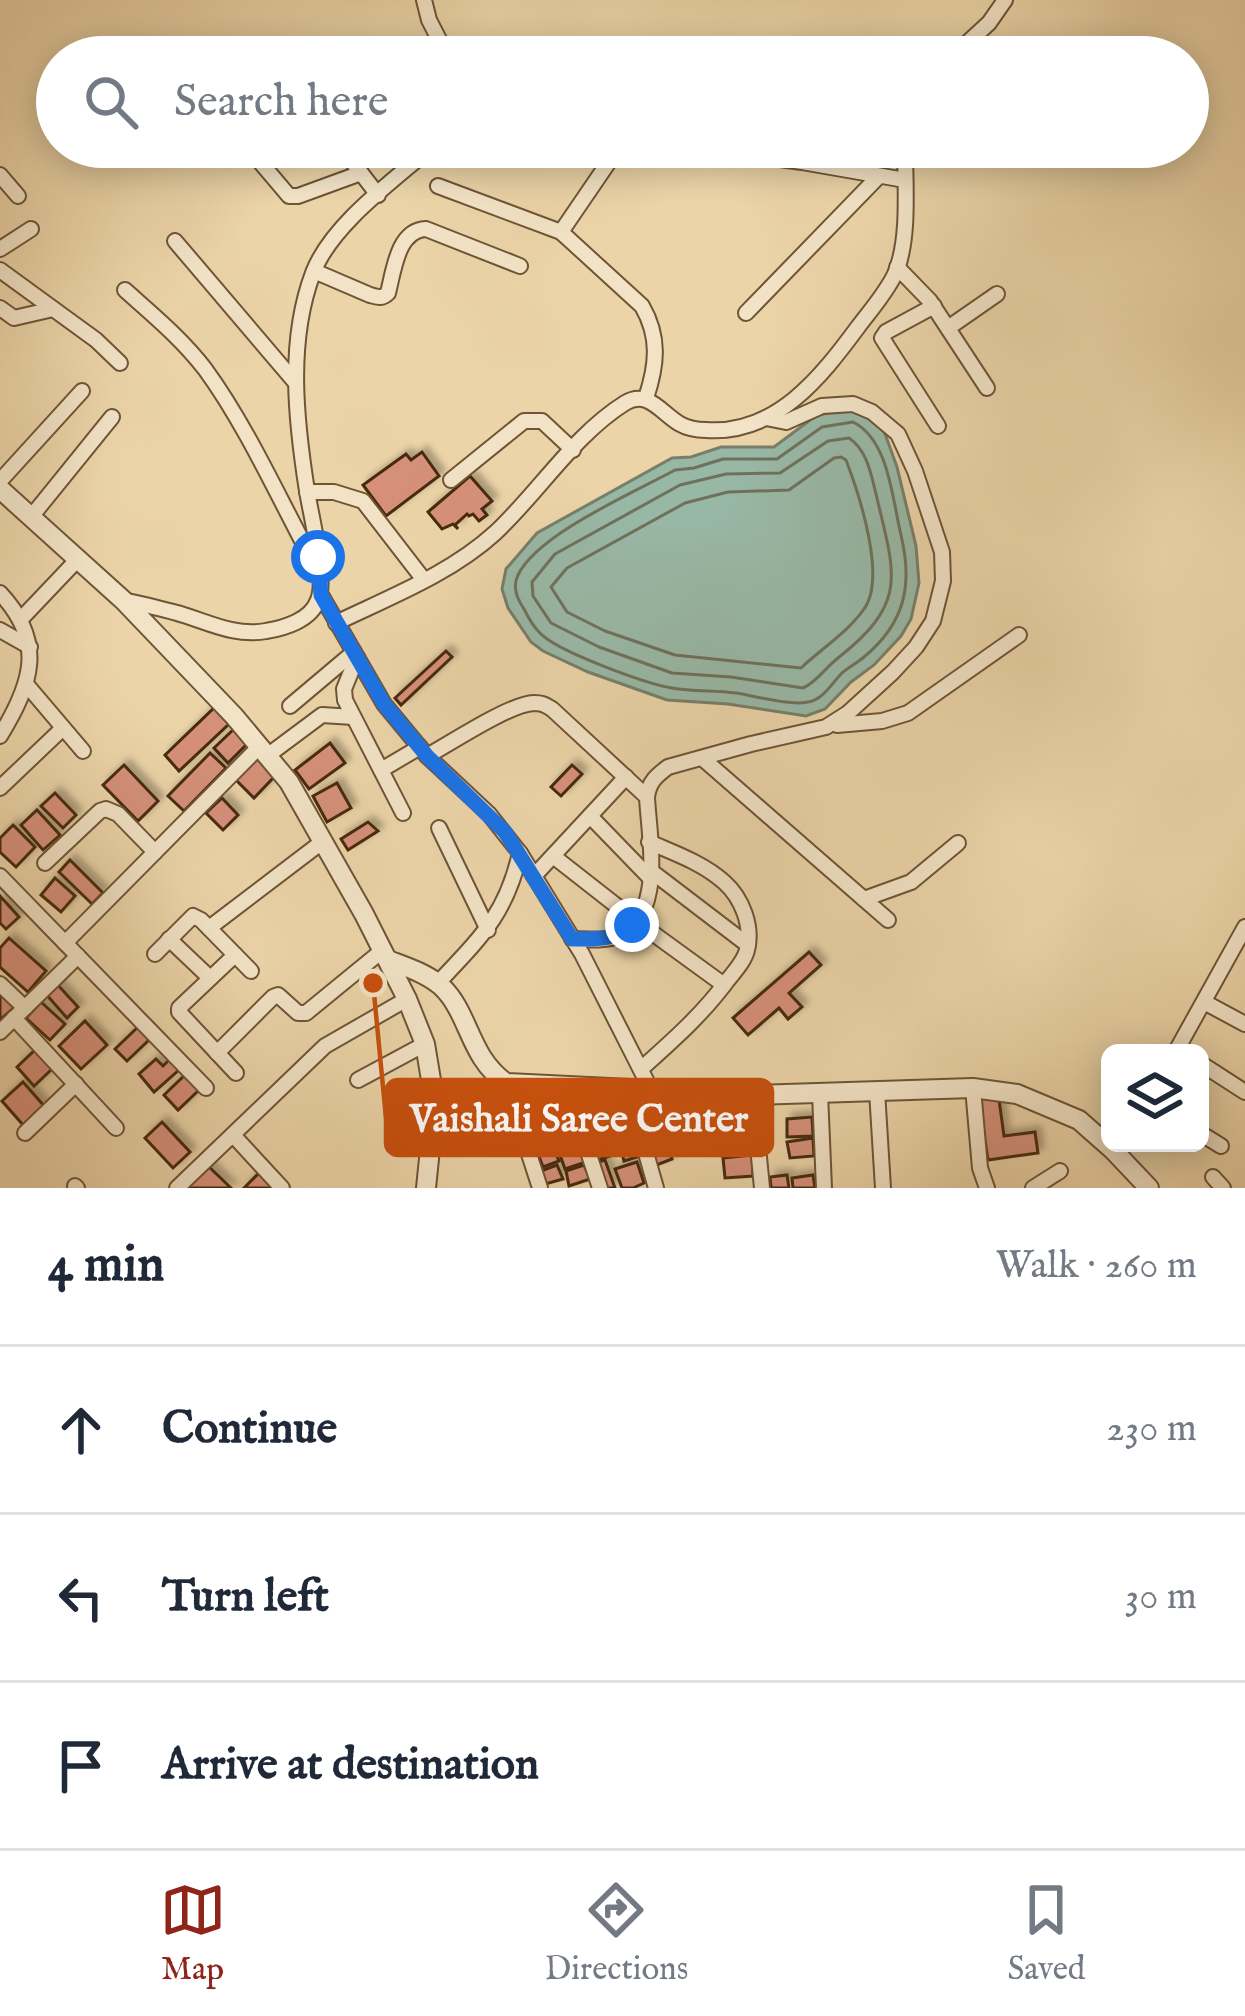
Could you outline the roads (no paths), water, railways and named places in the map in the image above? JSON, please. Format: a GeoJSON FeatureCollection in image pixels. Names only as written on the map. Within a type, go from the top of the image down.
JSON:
{"type":"FeatureCollection","features":[{"type":"Feature","properties":{"kind":"street"},"geometry":{"type":"LineString","coordinates":[[424,0],[437,36]]}},
{"type":"Feature","properties":{"kind":"street"},"geometry":{"type":"LineString","coordinates":[[974,36],[1005,0]]}},
{"type":"Feature","properties":{"kind":"street"},"geometry":{"type":"LineString","coordinates":[[264,168],[289,196],[361,172]]}},
{"type":"Feature","properties":{"kind":"street"},"geometry":{"type":"LineString","coordinates":[[358,168],[378,195]]}},
{"type":"Feature","properties":{"kind":"street"},"geometry":{"type":"LineString","coordinates":[[408,168],[343,225],[314,271],[301,325],[295,382],[321,595],[384,704],[520,853],[572,939],[652,1092]]}},
{"type":"Feature","properties":{"kind":"street"},"geometry":{"type":"LineString","coordinates":[[561,232],[605,168]]}},
{"type":"Feature","properties":{"kind":"street"},"geometry":{"type":"LineString","coordinates":[[838,168],[905,180]]}},
{"type":"Feature","properties":{"kind":"street"},"geometry":{"type":"LineString","coordinates":[[336,623],[463,558],[494,534],[573,450],[635,398],[646,398],[682,426],[696,429],[732,429],[766,418],[796,400],[825,372],[897,267],[902,251],[905,168]]}},
{"type":"Feature","properties":{"kind":"street"},"geometry":{"type":"LineString","coordinates":[[0,175],[18,196]]}},
{"type":"Feature","properties":{"kind":"street"},"geometry":{"type":"LineString","coordinates":[[746,313],[879,176]]}},
{"type":"Feature","properties":{"kind":"street"},"geometry":{"type":"LineString","coordinates":[[438,186],[561,232],[642,306],[655,334],[655,371],[646,398]]}},
{"type":"Feature","properties":{"kind":"street"},"geometry":{"type":"LineString","coordinates":[[0,249],[31,229]]}},
{"type":"Feature","properties":{"kind":"street"},"geometry":{"type":"LineString","coordinates":[[314,271],[370,295],[384,296],[404,239],[417,229],[520,266]]}},
{"type":"Feature","properties":{"kind":"street"},"geometry":{"type":"LineString","coordinates":[[176,241],[295,382]]}},
{"type":"Feature","properties":{"kind":"street"},"geometry":{"type":"LineString","coordinates":[[897,267],[934,306],[987,388]]}},
{"type":"Feature","properties":{"kind":"street"},"geometry":{"type":"LineString","coordinates":[[0,270],[120,363]]}},
{"type":"Feature","properties":{"kind":"street"},"geometry":{"type":"LineString","coordinates":[[125,290],[205,369],[319,573]]}},
{"type":"Feature","properties":{"kind":"street"},"geometry":{"type":"LineString","coordinates":[[948,328],[997,295]]}},
{"type":"Feature","properties":{"kind":"street"},"geometry":{"type":"LineString","coordinates":[[934,306],[883,338],[938,425]]}},
{"type":"Feature","properties":{"kind":"street"},"geometry":{"type":"LineString","coordinates":[[3,316],[21,318],[53,309]]}},
{"type":"Feature","properties":{"kind":"street"},"geometry":{"type":"LineString","coordinates":[[82,391],[0,487],[123,600],[289,782],[385,955],[425,1044],[432,1086],[426,1188]]}},
{"type":"Feature","properties":{"kind":"street"},"geometry":{"type":"LineString","coordinates":[[766,418],[790,421],[842,402],[872,412],[902,440],[942,553],[943,581],[933,621],[916,647],[848,713],[826,727]]}},
{"type":"Feature","properties":{"kind":"street"},"geometry":{"type":"LineString","coordinates":[[31,517],[112,417]]}},
{"type":"Feature","properties":{"kind":"street"},"geometry":{"type":"LineString","coordinates":[[451,480],[524,421],[542,421],[573,450]]}},
{"type":"Feature","properties":{"kind":"street"},"geometry":{"type":"LineString","coordinates":[[307,492],[334,492],[363,501],[424,580]]}},
{"type":"Feature","properties":{"kind":"street"},"geometry":{"type":"LineString","coordinates":[[21,620],[78,559]]}},
{"type":"Feature","properties":{"kind":"street"},"geometry":{"type":"LineString","coordinates":[[0,593],[21,620],[30,646],[31,669],[0,736]]}},
{"type":"Feature","properties":{"kind":"street"},"geometry":{"type":"LineString","coordinates":[[123,600],[230,631],[263,632],[298,622],[314,609],[321,595]]}},
{"type":"Feature","properties":{"kind":"street"},"geometry":{"type":"LineString","coordinates":[[2,635],[30,646]]}},
{"type":"Feature","properties":{"kind":"street"},"geometry":{"type":"LineString","coordinates":[[572,939],[621,934],[636,921],[649,898],[647,797],[649,786],[668,767],[826,727],[908,713],[1019,635]]}},
{"type":"Feature","properties":{"kind":"street"},"geometry":{"type":"LineString","coordinates":[[290,706],[355,655]]}},
{"type":"Feature","properties":{"kind":"street"},"geometry":{"type":"LineString","coordinates":[[355,655],[345,700],[403,813]]}},
{"type":"Feature","properties":{"kind":"street"},"geometry":{"type":"LineString","coordinates":[[26,684],[83,751]]}},
{"type":"Feature","properties":{"kind":"street"},"geometry":{"type":"LineString","coordinates":[[381,770],[512,710],[543,704],[647,797]]}},
{"type":"Feature","properties":{"kind":"street"},"geometry":{"type":"LineString","coordinates":[[65,943],[263,751],[322,715],[353,717]]}},
{"type":"Feature","properties":{"kind":"street"},"geometry":{"type":"LineString","coordinates":[[0,788],[63,728]]}},
{"type":"Feature","properties":{"kind":"street"},"geometry":{"type":"LineString","coordinates":[[702,758],[888,920]]}},
{"type":"Feature","properties":{"kind":"street"},"geometry":{"type":"LineString","coordinates":[[534,876],[626,777]]}},
{"type":"Feature","properties":{"kind":"street"},"geometry":{"type":"LineString","coordinates":[[45,863],[106,809],[118,814],[155,852]]}},
{"type":"Feature","properties":{"kind":"street"},"geometry":{"type":"LineString","coordinates":[[590,816],[651,875],[748,945]]}},
{"type":"Feature","properties":{"kind":"street"},"geometry":{"type":"LineString","coordinates":[[439,828],[488,930]]}},
{"type":"Feature","properties":{"kind":"street"},"geometry":{"type":"LineString","coordinates":[[209,928],[322,842]]}},
{"type":"Feature","properties":{"kind":"street"},"geometry":{"type":"LineString","coordinates":[[640,1069],[692,1022],[746,956],[748,945],[745,914],[724,881],[649,842]]}},
{"type":"Feature","properties":{"kind":"street"},"geometry":{"type":"LineString","coordinates":[[864,899],[911,883],[958,843]]}},
{"type":"Feature","properties":{"kind":"street"},"geometry":{"type":"LineString","coordinates":[[438,983],[488,930],[513,884],[520,853]]}},
{"type":"Feature","properties":{"kind":"street"},"geometry":{"type":"LineString","coordinates":[[553,856],[724,985]]}},
{"type":"Feature","properties":{"kind":"street"},"geometry":{"type":"LineString","coordinates":[[0,876],[206,1088]]}},
{"type":"Feature","properties":{"kind":"street"},"geometry":{"type":"LineString","coordinates":[[155,954],[193,916],[251,971]]}},
{"type":"Feature","properties":{"kind":"street"},"geometry":{"type":"LineString","coordinates":[[1183,1044],[1245,927]]}},
{"type":"Feature","properties":{"kind":"street"},"geometry":{"type":"LineString","coordinates":[[169,939],[210,978]]}},
{"type":"Feature","properties":{"kind":"street"},"geometry":{"type":"LineString","coordinates":[[235,955],[179,1012],[236,1073]]}},
{"type":"Feature","properties":{"kind":"street"},"geometry":{"type":"LineString","coordinates":[[385,955],[438,983],[481,1059],[506,1083],[753,1095],[973,1088],[1017,1094],[1049,1105],[1101,1135]]}},
{"type":"Feature","properties":{"kind":"street"},"geometry":{"type":"LineString","coordinates":[[217,1053],[274,997],[284,997],[298,1012],[306,1013],[385,955]]}},
{"type":"Feature","properties":{"kind":"street"},"geometry":{"type":"LineString","coordinates":[[0,1032],[78,956]]}},
{"type":"Feature","properties":{"kind":"street"},"geometry":{"type":"LineString","coordinates":[[0,984],[116,1128]]}},
{"type":"Feature","properties":{"kind":"street"},"geometry":{"type":"LineString","coordinates":[[180,1187],[325,1046],[407,999]]}},
{"type":"Feature","properties":{"kind":"street"},"geometry":{"type":"LineString","coordinates":[[1204,1001],[1245,1024]]}},
{"type":"Feature","properties":{"kind":"street"},"geometry":{"type":"LineString","coordinates":[[358,1080],[425,1044]]}},
{"type":"Feature","properties":{"kind":"street"},"geometry":{"type":"LineString","coordinates":[[1209,1069],[1245,1092]]}},
{"type":"Feature","properties":{"kind":"street"},"geometry":{"type":"LineString","coordinates":[[506,1083],[540,1188]]}},
{"type":"Feature","properties":{"kind":"street"},"geometry":{"type":"LineString","coordinates":[[25,1133],[76,1084]]}},
{"type":"Feature","properties":{"kind":"street"},"geometry":{"type":"LineString","coordinates":[[567,1088],[600,1188]]}},
{"type":"Feature","properties":{"kind":"street"},"geometry":{"type":"LineString","coordinates":[[973,1088],[980,1168],[987,1188]]}},
{"type":"Feature","properties":{"kind":"street"},"geometry":{"type":"LineString","coordinates":[[628,1090],[656,1188]]}},
{"type":"Feature","properties":{"kind":"street"},"geometry":{"type":"LineString","coordinates":[[877,1091],[883,1188]]}},
{"type":"Feature","properties":{"kind":"street"},"geometry":{"type":"LineString","coordinates":[[820,1093],[824,1188]]}},
{"type":"Feature","properties":{"kind":"street"},"geometry":{"type":"LineString","coordinates":[[753,1095],[761,1188]]}},
{"type":"Feature","properties":{"kind":"street"},"geometry":{"type":"LineString","coordinates":[[233,1135],[282,1188]]}},
{"type":"Feature","properties":{"kind":"street"},"geometry":{"type":"LineString","coordinates":[[1209,1139],[1220,1146]]}},
{"type":"Feature","properties":{"kind":"street"},"geometry":{"type":"LineString","coordinates":[[1121,1152],[1149,1188]]}},
{"type":"Feature","properties":{"kind":"street"},"geometry":{"type":"LineString","coordinates":[[1033,1188],[1060,1171]]}},
{"type":"Feature","properties":{"kind":"water"},"geometry":{"type":"Polygon","coordinates":[[[854,409],[884,431],[916,546],[919,583],[911,619],[901,636],[825,709],[806,716],[667,700],[543,651],[531,642],[508,608],[502,589],[506,569],[537,533],[672,458],[721,447],[774,447],[817,415],[854,409]]]}},
{"type":"Feature","properties":{"kind":"place","name":"Vaishali Saree Center"},"geometry":{"type":"Point","coordinates":[373,983]}}]}
